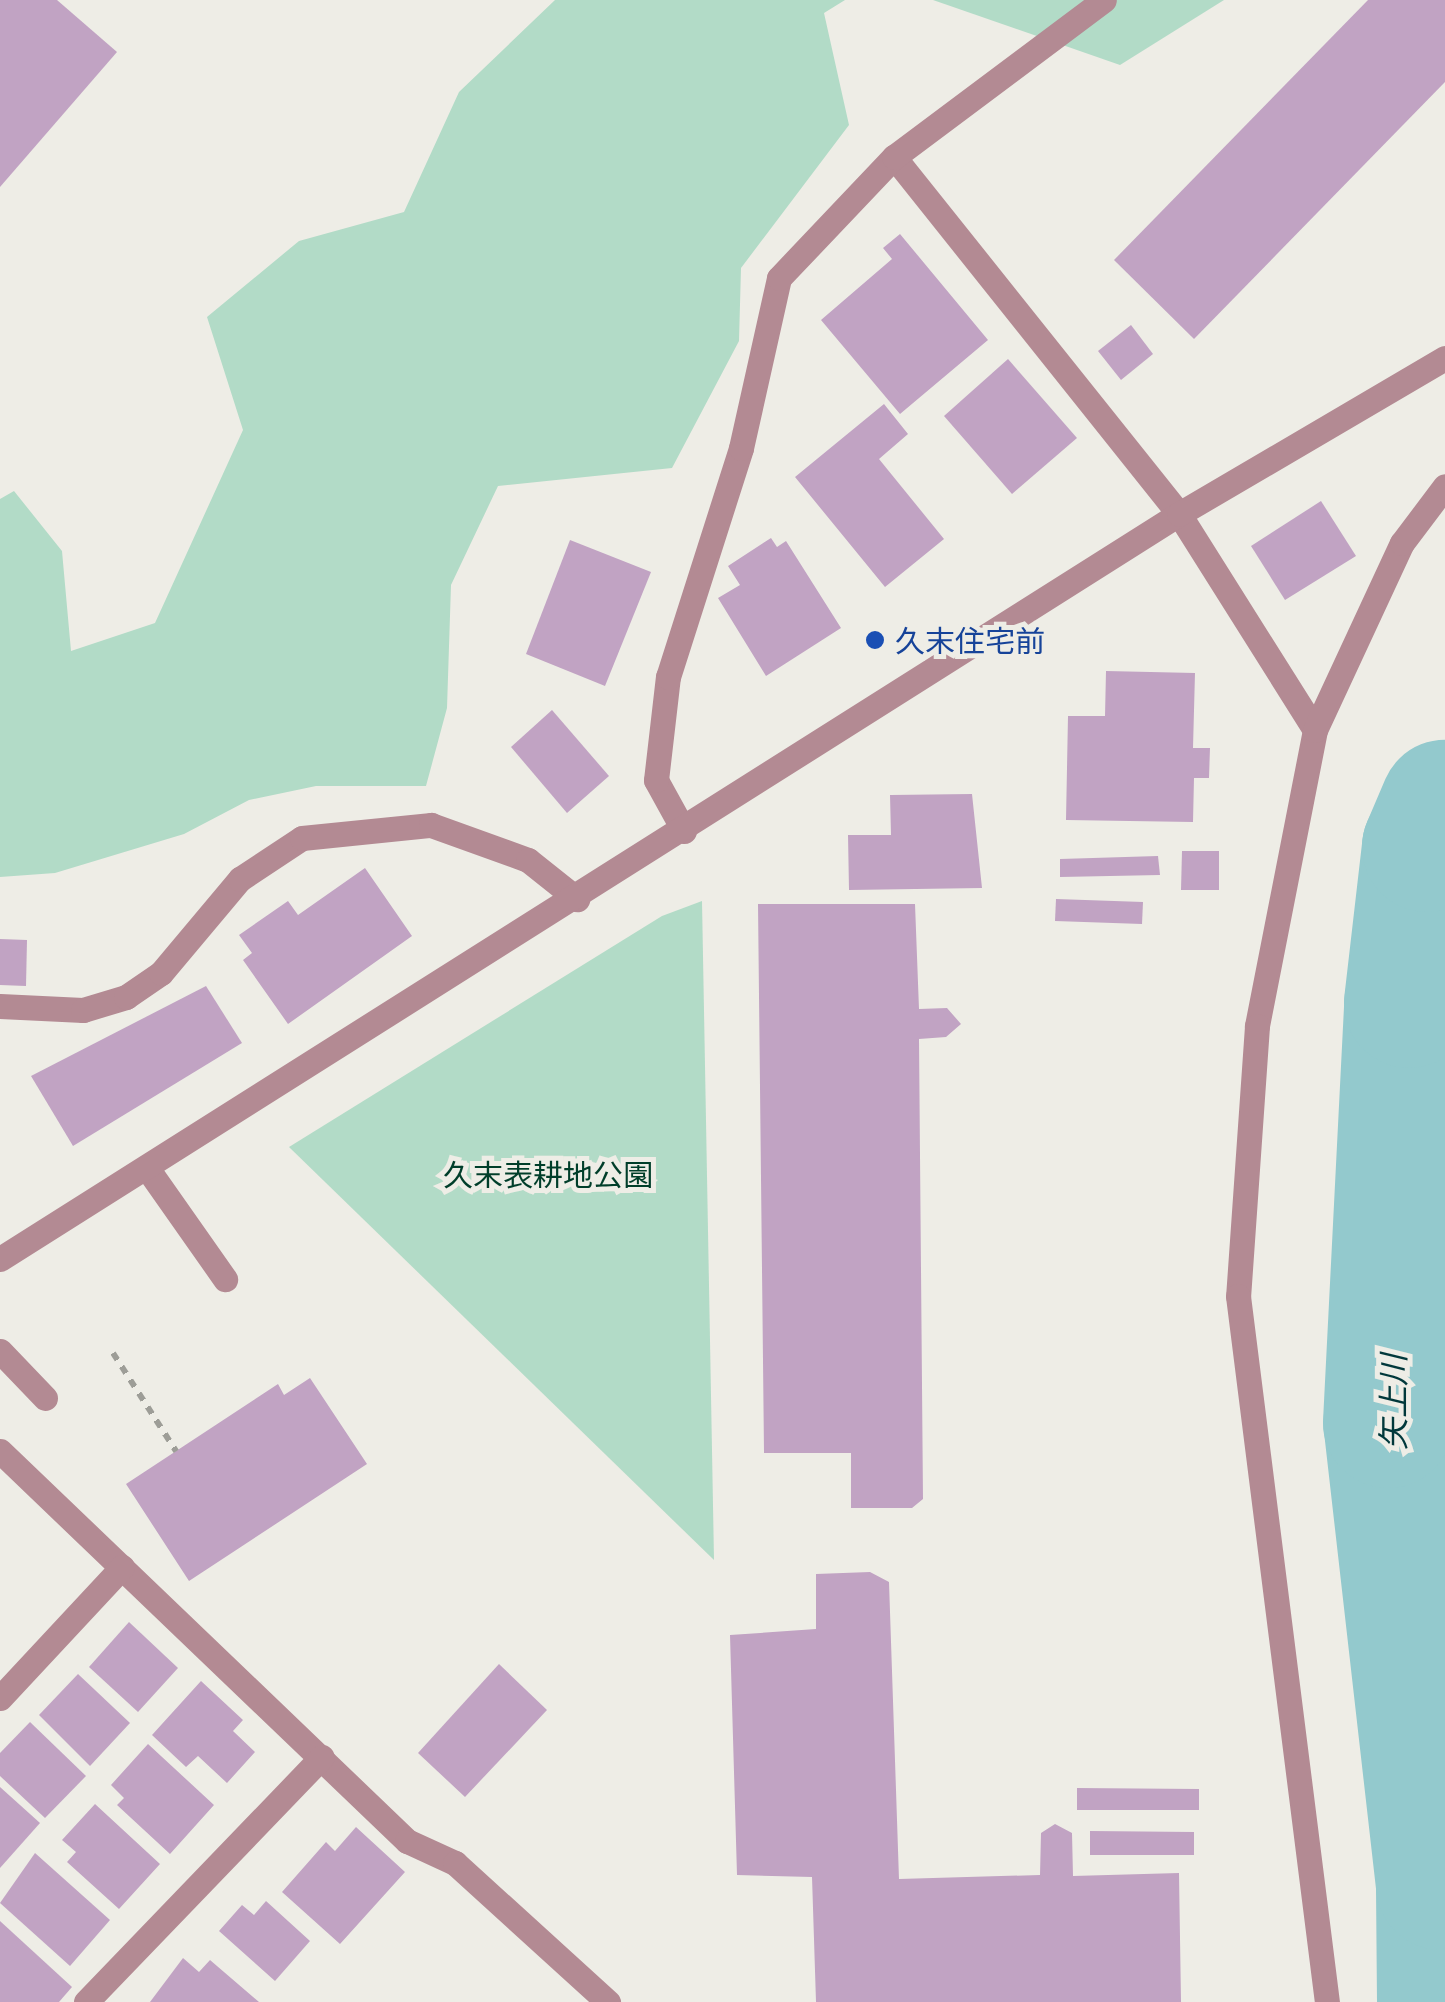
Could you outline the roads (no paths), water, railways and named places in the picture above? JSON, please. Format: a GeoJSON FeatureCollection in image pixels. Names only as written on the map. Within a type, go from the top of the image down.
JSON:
{"type":"FeatureCollection","features":[{"type":"Feature","properties":{"kind":"street"},"geometry":{"type":"LineString","coordinates":[[684,831],[656,780],[668,677],[741,448],[779,278],[894,157],[1104,0]]}},
{"type":"Feature","properties":{"kind":"street"},"geometry":{"type":"LineString","coordinates":[[894,157],[1180,514],[1315,730]]}},
{"type":"Feature","properties":{"kind":"street"},"geometry":{"type":"LineString","coordinates":[[0,1259],[577,899],[1180,514],[1445,358]]}},
{"type":"Feature","properties":{"kind":"street"},"geometry":{"type":"LineString","coordinates":[[1324,1999],[1238,1296],[1257,1026],[1315,730],[1402,543],[1445,486]]}},
{"type":"Feature","properties":{"kind":"street"},"geometry":{"type":"LineString","coordinates":[[0,1006],[83,1010],[126,997],[161,972],[240,880],[302,838],[431,824],[528,860],[577,899]]}},
{"type":"Feature","properties":{"kind":"street"},"geometry":{"type":"LineString","coordinates":[[146,1168],[226,1278]]}},
{"type":"Feature","properties":{"kind":"street"},"geometry":{"type":"LineString","coordinates":[[0,1351],[45,1398]]}},
{"type":"Feature","properties":{"kind":"street"},"geometry":{"type":"LineString","coordinates":[[0,1451],[322,1756],[406,1841],[455,1863],[608,2002]]}},
{"type":"Feature","properties":{"kind":"street"},"geometry":{"type":"LineString","coordinates":[[0,1698],[122,1566]]}},
{"type":"Feature","properties":{"kind":"street"},"geometry":{"type":"LineString","coordinates":[[86,2002],[322,1756]]}},
{"type":"Feature","properties":{"kind":"waterway","name":"矢上川"},"geometry":{"type":"LineString","coordinates":[[1442,2002],[1441,1885],[1388,1423],[1409,1003],[1427,847],[1445,805]]}},
{"type":"Feature","properties":{"kind":"place","name":"久末住宅前"},"geometry":{"type":"Point","coordinates":[875,640]}},
{"type":"Feature","properties":{"kind":"park label","name":"久末表耕地公園"},"geometry":{"type":"Point","coordinates":[548,1174]}}]}
